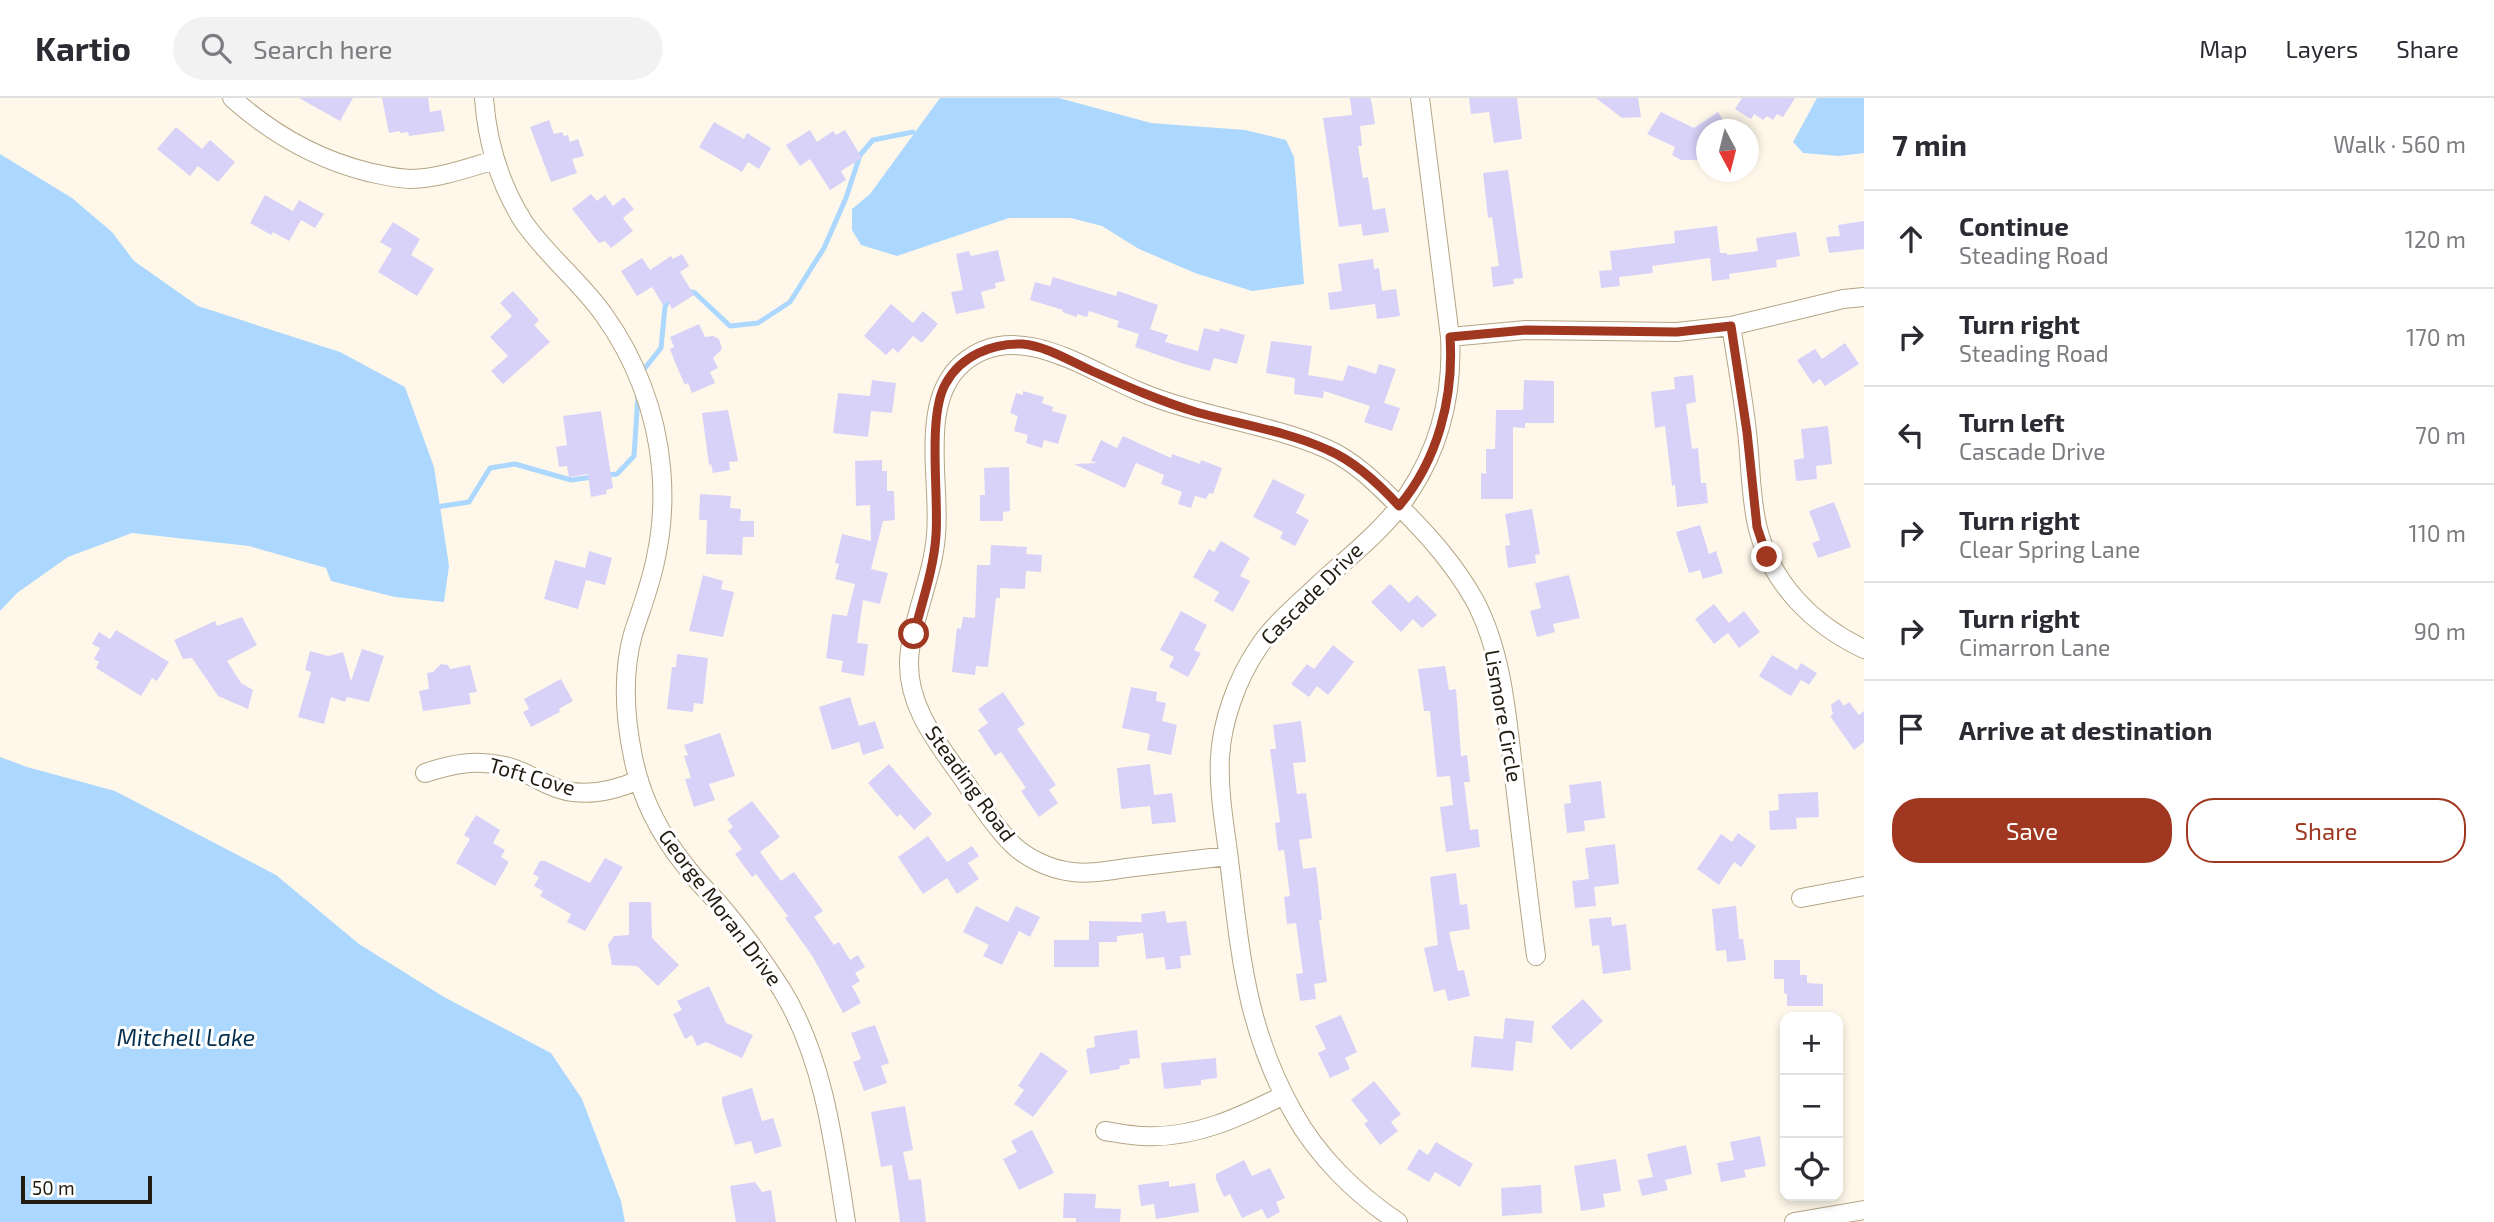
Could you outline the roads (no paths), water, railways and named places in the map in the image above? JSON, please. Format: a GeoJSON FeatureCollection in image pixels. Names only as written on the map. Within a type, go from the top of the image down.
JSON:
{"type":"FeatureCollection","features":[{"type":"Feature","properties":{"kind":"street"},"geometry":{"type":"LineString","coordinates":[[232,98],[256,120],[296,145],[337,164],[382,175],[408,179],[435,177],[495,160]]}},
{"type":"Feature","properties":{"kind":"street","name":"George Moran Drive"},"geometry":{"type":"LineString","coordinates":[[484,98],[486,122],[495,160],[524,221],[604,315],[642,385],[655,427],[662,469],[662,513],[656,556],[633,637],[626,677],[627,719],[639,780],[644,798],[663,835],[754,949],[789,1006],[806,1042],[823,1093],[846,1222]]}},
{"type":"Feature","properties":{"kind":"street","name":"Cascade Drive"},"geometry":{"type":"LineString","coordinates":[[1398,1222],[1358,1191],[1323,1155],[1294,1115],[1271,1070],[1254,1023],[1243,974],[1221,794],[1220,757],[1226,719],[1239,682],[1258,648],[1283,619],[1409,494],[1430,457],[1444,417],[1451,374],[1450,337],[1420,98]]}},
{"type":"Feature","properties":{"kind":"street"},"geometry":{"type":"LineString","coordinates":[[1450,337],[1526,330],[1677,332],[1731,326],[1843,299],[1864,297]]}},
{"type":"Feature","properties":{"kind":"street"},"geometry":{"type":"LineString","coordinates":[[1731,326],[1747,432],[1757,527],[1767,557],[1784,585],[1804,609],[1829,630],[1864,649]]}},
{"type":"Feature","properties":{"kind":"street","name":"Steading Road"},"geometry":{"type":"LineString","coordinates":[[1228,856],[1097,872],[1069,872],[1040,863],[1016,848],[997,827],[932,734],[919,711],[911,686],[909,659],[936,539],[938,499],[935,426],[937,403],[946,382],[961,364],[981,351],[1002,345],[1025,344],[1048,351],[1156,399],[1329,450],[1380,485],[1399,506]]}},
{"type":"Feature","properties":{"kind":"street","name":"Lismore Circle"},"geometry":{"type":"LineString","coordinates":[[1399,506],[1452,565],[1477,604],[1493,649],[1504,693],[1536,956]]}},
{"type":"Feature","properties":{"kind":"street","name":"Toft Cove"},"geometry":{"type":"LineString","coordinates":[[425,773],[451,764],[480,762],[507,766],[552,787],[571,792],[618,789],[639,780]]}},
{"type":"Feature","properties":{"kind":"street"},"geometry":{"type":"LineString","coordinates":[[1801,898],[1864,886]]}},
{"type":"Feature","properties":{"kind":"street"},"geometry":{"type":"LineString","coordinates":[[1105,1131],[1144,1137],[1182,1134],[1220,1125],[1284,1095]]}},
{"type":"Feature","properties":{"kind":"street"},"geometry":{"type":"LineString","coordinates":[[1794,1222],[1844,1218],[1864,1210]]}},
{"type":"Feature","properties":{"kind":"water"},"geometry":{"type":"Polygon","coordinates":[[[940,98],[1059,98],[1151,123],[1245,130],[1286,140],[1294,157],[1304,284],[1252,291],[1195,273],[1139,249],[1102,226],[1071,218],[1009,218],[897,256],[861,245],[852,230],[852,209],[870,194],[940,98]]]}},
{"type":"Feature","properties":{"kind":"water"},"geometry":{"type":"Polygon","coordinates":[[[1817,98],[1864,98],[1864,153],[1839,156],[1803,153],[1793,142],[1817,98]]]}},
{"type":"Feature","properties":{"kind":"water"},"geometry":{"type":"Polygon","coordinates":[[[0,154],[72,198],[112,232],[134,261],[198,306],[340,352],[405,387],[434,467],[449,566],[444,602],[395,597],[331,581],[326,568],[249,546],[132,533],[68,557],[17,593],[0,611],[0,154]]]}},
{"type":"Feature","properties":{"kind":"water","name":"Mitchell Lake"},"geometry":{"type":"Polygon","coordinates":[[[0,757],[115,791],[276,875],[359,944],[444,997],[551,1053],[582,1099],[621,1201],[625,1222],[0,1222],[0,757]]]}},
{"type":"Feature","properties":{"kind":"waterway"},"geometry":{"type":"LineString","coordinates":[[687,291],[695,293],[730,326],[758,323],[790,302],[824,248],[846,198],[860,155],[873,140],[913,132]]}},
{"type":"Feature","properties":{"kind":"waterway"},"geometry":{"type":"LineString","coordinates":[[641,373],[661,348],[665,307],[670,297]]}},
{"type":"Feature","properties":{"kind":"waterway"},"geometry":{"type":"LineString","coordinates":[[606,475],[617,474],[634,456],[638,396]]}},
{"type":"Feature","properties":{"kind":"waterway"},"geometry":{"type":"LineString","coordinates":[[436,507],[469,502],[490,468],[515,464],[571,480],[593,477]]}}]}
